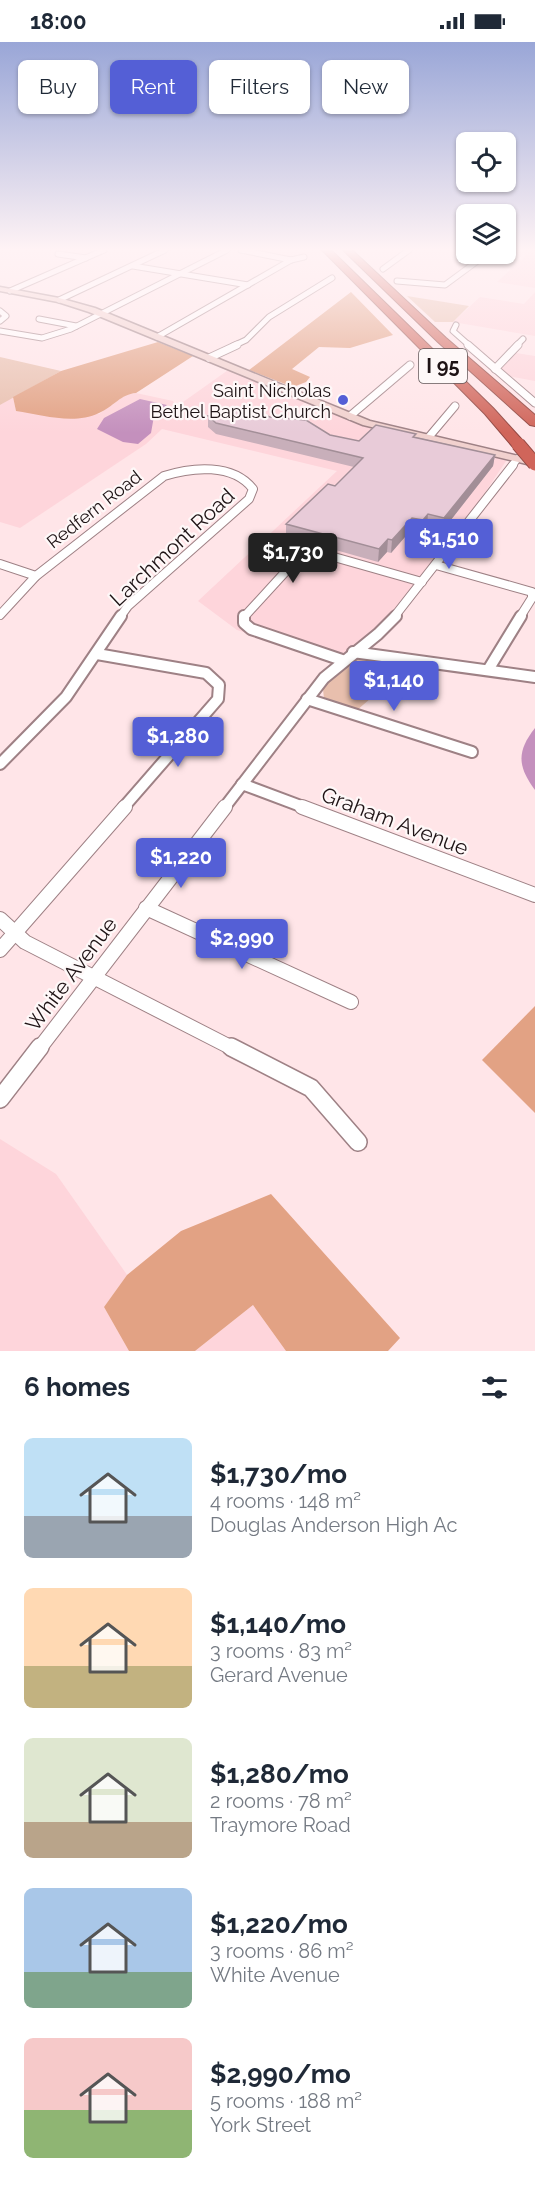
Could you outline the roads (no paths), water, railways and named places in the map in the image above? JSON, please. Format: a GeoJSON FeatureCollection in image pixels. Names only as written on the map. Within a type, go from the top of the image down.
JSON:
{"type":"FeatureCollection","features":[{"type":"Feature","properties":{"kind":"highway","name":"I 95"},"geometry":{"type":"LineString","coordinates":[[388,311],[489,411],[535,463]]}},
{"type":"Feature","properties":{"kind":"highway","name":"I 95"},"geometry":{"type":"LineString","coordinates":[[412,311],[535,422]]}},
{"type":"Feature","properties":{"kind":"street"},"geometry":{"type":"LineString","coordinates":[[0,311],[6,316],[0,321]]}},
{"type":"Feature","properties":{"kind":"street"},"geometry":{"type":"LineString","coordinates":[[92,311],[377,426],[535,463]]}},
{"type":"Feature","properties":{"kind":"street"},"geometry":{"type":"LineString","coordinates":[[0,330],[39,338],[76,326],[107,311]]}},
{"type":"Feature","properties":{"kind":"street"},"geometry":{"type":"LineString","coordinates":[[157,337],[202,311]]}},
{"type":"Feature","properties":{"kind":"street"},"geometry":{"type":"LineString","coordinates":[[209,358],[246,340],[269,317],[279,311]]}},
{"type":"Feature","properties":{"kind":"street"},"geometry":{"type":"LineString","coordinates":[[39,319],[76,326]]}},
{"type":"Feature","properties":{"kind":"street"},"geometry":{"type":"LineString","coordinates":[[456,325],[453,331],[535,403]]}},
{"type":"Feature","properties":{"kind":"street"},"geometry":{"type":"LineString","coordinates":[[495,369],[523,339]]}},
{"type":"Feature","properties":{"kind":"street"},"geometry":{"type":"LineString","coordinates":[[350,416],[410,365]]}},
{"type":"Feature","properties":{"kind":"street"},"geometry":{"type":"LineString","coordinates":[[428,438],[455,406]]}},
{"type":"Feature","properties":{"kind":"street","name":"White Avenue"},"geometry":{"type":"LineString","coordinates":[[0,1098],[307,699],[348,656],[387,627],[517,459]]}},
{"type":"Feature","properties":{"kind":"street","name":"Redfern Road"},"geometry":{"type":"LineString","coordinates":[[0,615],[36,576],[164,476],[193,469],[227,473]]}},
{"type":"Feature","properties":{"kind":"street","name":"Larchmont Road"},"geometry":{"type":"LineString","coordinates":[[0,764],[66,697],[128,606],[249,499],[253,489],[251,484],[227,473]]}},
{"type":"Feature","properties":{"kind":"street"},"geometry":{"type":"LineString","coordinates":[[422,582],[327,555],[311,555],[298,558],[244,616],[244,623],[251,629],[348,656],[535,677]]}},
{"type":"Feature","properties":{"kind":"street"},"geometry":{"type":"LineString","coordinates":[[0,564],[36,576]]}},
{"type":"Feature","properties":{"kind":"street"},"geometry":{"type":"LineString","coordinates":[[436,565],[532,592],[532,598],[488,670]]}},
{"type":"Feature","properties":{"kind":"street"},"geometry":{"type":"LineString","coordinates":[[0,950],[219,699],[219,685],[207,673],[97,654]]}},
{"type":"Feature","properties":{"kind":"street"},"geometry":{"type":"LineString","coordinates":[[307,699],[472,752]]}},
{"type":"Feature","properties":{"kind":"street","name":"Graham Avenue"},"geometry":{"type":"LineString","coordinates":[[242,784],[535,895]]}},
{"type":"Feature","properties":{"kind":"street"},"geometry":{"type":"LineString","coordinates":[[146,908],[351,1002]]}},
{"type":"Feature","properties":{"kind":"street"},"geometry":{"type":"LineString","coordinates":[[0,920],[25,942],[311,1088],[358,1142]]}},
{"type":"Feature","properties":{"kind":"place","name":"Saint Nicholas Bethel Baptist Church"},"geometry":{"type":"Point","coordinates":[343,400]}}]}
